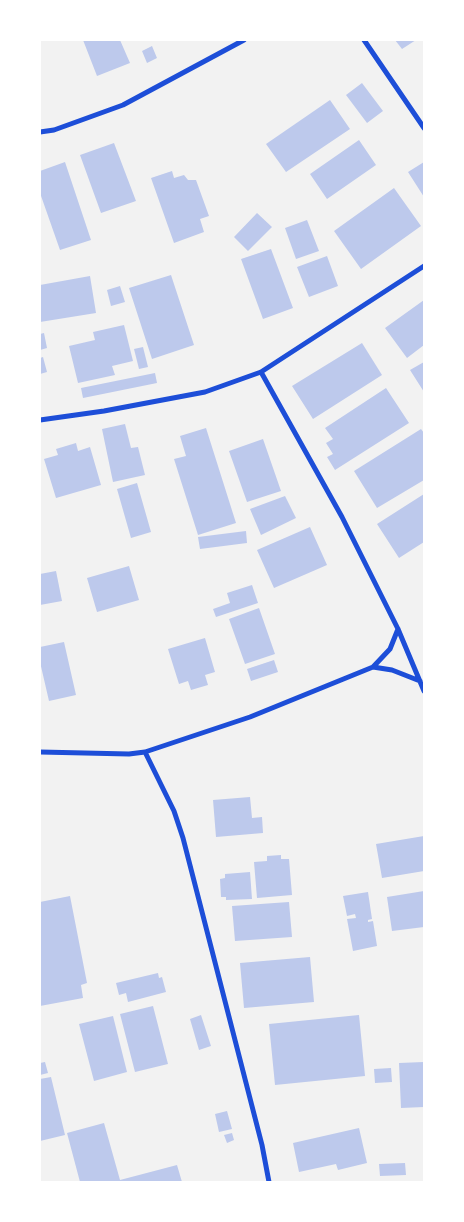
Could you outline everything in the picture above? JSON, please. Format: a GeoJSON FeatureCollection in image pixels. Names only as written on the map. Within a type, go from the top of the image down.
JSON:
{"type":"FeatureCollection","features":[{"type":"Feature","properties":{"kind":"street"},"geometry":{"type":"LineString","coordinates":[[40,132],[54,130],[123,105],[244,40]]}},
{"type":"Feature","properties":{"kind":"street"},"geometry":{"type":"LineString","coordinates":[[364,40],[424,128]]}},
{"type":"Feature","properties":{"kind":"street"},"geometry":{"type":"LineString","coordinates":[[40,420],[104,412],[205,392],[261,372],[424,266]]}},
{"type":"Feature","properties":{"kind":"street"},"geometry":{"type":"LineString","coordinates":[[261,372],[342,517],[398,629],[424,692]]}},
{"type":"Feature","properties":{"kind":"street"},"geometry":{"type":"LineString","coordinates":[[40,752],[129,754],[146,752],[250,717],[373,668],[390,649],[398,629]]}},
{"type":"Feature","properties":{"kind":"street"},"geometry":{"type":"LineString","coordinates":[[373,668],[392,670],[420,681]]}},
{"type":"Feature","properties":{"kind":"street"},"geometry":{"type":"LineString","coordinates":[[146,752],[174,811],[183,838],[262,1145],[269,1182]]}},
{"type":"Feature","properties":{"kind":"building"},"geometry":{"type":"Polygon","coordinates":[[[83,40],[120,40],[130,63],[97,76],[83,40]]]}},
{"type":"Feature","properties":{"kind":"building"},"geometry":{"type":"Polygon","coordinates":[[[395,40],[416,40],[402,49],[395,40]]]}},
{"type":"Feature","properties":{"kind":"building"},"geometry":{"type":"Polygon","coordinates":[[[152,46],[157,58],[147,63],[142,51],[152,46]]]}},
{"type":"Feature","properties":{"kind":"building"},"geometry":{"type":"Polygon","coordinates":[[[362,83],[383,111],[367,123],[346,95],[362,83]]]}},
{"type":"Feature","properties":{"kind":"building"},"geometry":{"type":"Polygon","coordinates":[[[330,100],[350,129],[286,172],[266,144],[330,100]]]}},
{"type":"Feature","properties":{"kind":"building"},"geometry":{"type":"Polygon","coordinates":[[[359,140],[376,165],[327,199],[310,174],[359,140]]]}},
{"type":"Feature","properties":{"kind":"building"},"geometry":{"type":"Polygon","coordinates":[[[114,143],[136,201],[101,213],[80,155],[114,143]]]}},
{"type":"Feature","properties":{"kind":"building"},"geometry":{"type":"Polygon","coordinates":[[[65,162],[91,240],[60,250],[40,193],[40,171],[65,162]]]}},
{"type":"Feature","properties":{"kind":"building"},"geometry":{"type":"Polygon","coordinates":[[[424,162],[424,197],[408,172],[424,162]]]}},
{"type":"Feature","properties":{"kind":"building"},"geometry":{"type":"Polygon","coordinates":[[[172,171],[174,178],[184,175],[188,180],[196,180],[209,216],[200,219],[204,232],[174,243],[151,178],[172,171]]]}},
{"type":"Feature","properties":{"kind":"building"},"geometry":{"type":"Polygon","coordinates":[[[394,188],[421,226],[361,269],[334,231],[394,188]]]}},
{"type":"Feature","properties":{"kind":"building"},"geometry":{"type":"Polygon","coordinates":[[[257,213],[272,227],[248,251],[234,237],[257,213]]]}},
{"type":"Feature","properties":{"kind":"building"},"geometry":{"type":"Polygon","coordinates":[[[307,220],[319,251],[296,259],[285,228],[307,220]]]}},
{"type":"Feature","properties":{"kind":"building"},"geometry":{"type":"Polygon","coordinates":[[[271,249],[293,308],[263,319],[241,259],[271,249]]]}},
{"type":"Feature","properties":{"kind":"building"},"geometry":{"type":"Polygon","coordinates":[[[327,256],[338,286],[309,297],[297,267],[327,256]]]}},
{"type":"Feature","properties":{"kind":"building"},"geometry":{"type":"Polygon","coordinates":[[[171,275],[194,345],[152,359],[129,288],[171,275]]]}},
{"type":"Feature","properties":{"kind":"building"},"geometry":{"type":"Polygon","coordinates":[[[90,276],[96,313],[40,322],[40,285],[90,276]]]}},
{"type":"Feature","properties":{"kind":"building"},"geometry":{"type":"Polygon","coordinates":[[[120,286],[125,302],[111,306],[107,290],[120,286]]]}},
{"type":"Feature","properties":{"kind":"building"},"geometry":{"type":"Polygon","coordinates":[[[424,300],[424,345],[407,358],[385,328],[424,300]]]}},
{"type":"Feature","properties":{"kind":"building"},"geometry":{"type":"Polygon","coordinates":[[[124,325],[133,361],[112,366],[115,375],[78,383],[69,346],[95,340],[93,332],[124,325]]]}},
{"type":"Feature","properties":{"kind":"building"},"geometry":{"type":"Polygon","coordinates":[[[44,333],[47,348],[40,350],[40,334],[44,333]]]}},
{"type":"Feature","properties":{"kind":"building"},"geometry":{"type":"Polygon","coordinates":[[[362,343],[382,375],[313,419],[292,386],[362,343]]]}},
{"type":"Feature","properties":{"kind":"building"},"geometry":{"type":"Polygon","coordinates":[[[143,347],[148,367],[139,369],[134,349],[143,347]]]}},
{"type":"Feature","properties":{"kind":"building"},"geometry":{"type":"Polygon","coordinates":[[[43,357],[47,372],[40,374],[40,358],[43,357]]]}},
{"type":"Feature","properties":{"kind":"building"},"geometry":{"type":"Polygon","coordinates":[[[424,362],[424,392],[410,370],[424,362]]]}},
{"type":"Feature","properties":{"kind":"building"},"geometry":{"type":"Polygon","coordinates":[[[155,373],[157,383],[83,398],[81,388],[155,373]]]}},
{"type":"Feature","properties":{"kind":"building"},"geometry":{"type":"Polygon","coordinates":[[[386,388],[409,423],[335,470],[327,457],[333,454],[326,443],[333,439],[325,428],[386,388]]]}},
{"type":"Feature","properties":{"kind":"building"},"geometry":{"type":"Polygon","coordinates":[[[125,424],[131,448],[138,447],[145,475],[113,482],[102,429],[125,424]]]}},
{"type":"Feature","properties":{"kind":"building"},"geometry":{"type":"Polygon","coordinates":[[[206,428],[236,523],[198,535],[174,459],[186,456],[180,436],[206,428]]]}},
{"type":"Feature","properties":{"kind":"building"},"geometry":{"type":"Polygon","coordinates":[[[421,429],[424,433],[424,480],[377,508],[354,471],[421,429]]]}},
{"type":"Feature","properties":{"kind":"building"},"geometry":{"type":"Polygon","coordinates":[[[263,439],[281,491],[247,502],[229,451],[263,439]]]}},
{"type":"Feature","properties":{"kind":"building"},"geometry":{"type":"Polygon","coordinates":[[[76,443],[78,451],[90,447],[101,485],[56,498],[44,459],[58,455],[56,449],[76,443]]]}},
{"type":"Feature","properties":{"kind":"building"},"geometry":{"type":"Polygon","coordinates":[[[137,483],[151,532],[131,538],[117,489],[137,483]]]}},
{"type":"Feature","properties":{"kind":"building"},"geometry":{"type":"Polygon","coordinates":[[[424,494],[424,542],[399,558],[377,524],[424,494]]]}},
{"type":"Feature","properties":{"kind":"building"},"geometry":{"type":"Polygon","coordinates":[[[285,496],[296,518],[261,535],[250,509],[285,496]]]}},
{"type":"Feature","properties":{"kind":"building"},"geometry":{"type":"Polygon","coordinates":[[[310,527],[327,565],[274,588],[257,550],[310,527]]]}},
{"type":"Feature","properties":{"kind":"building"},"geometry":{"type":"Polygon","coordinates":[[[246,531],[247,543],[200,549],[198,537],[246,531]]]}},
{"type":"Feature","properties":{"kind":"building"},"geometry":{"type":"Polygon","coordinates":[[[129,566],[139,600],[97,612],[87,578],[129,566]]]}},
{"type":"Feature","properties":{"kind":"building"},"geometry":{"type":"Polygon","coordinates":[[[56,571],[62,601],[40,605],[40,574],[56,571]]]}},
{"type":"Feature","properties":{"kind":"building"},"geometry":{"type":"Polygon","coordinates":[[[252,585],[258,603],[216,617],[213,609],[230,603],[227,593],[252,585]]]}},
{"type":"Feature","properties":{"kind":"building"},"geometry":{"type":"Polygon","coordinates":[[[259,608],[275,654],[245,664],[229,619],[259,608]]]}},
{"type":"Feature","properties":{"kind":"building"},"geometry":{"type":"Polygon","coordinates":[[[205,638],[215,672],[205,675],[208,685],[191,690],[188,681],[179,684],[168,649],[205,638]]]}},
{"type":"Feature","properties":{"kind":"building"},"geometry":{"type":"Polygon","coordinates":[[[64,642],[76,695],[49,701],[40,662],[40,647],[64,642]]]}},
{"type":"Feature","properties":{"kind":"building"},"geometry":{"type":"Polygon","coordinates":[[[274,660],[278,672],[251,681],[247,669],[274,660]]]}},
{"type":"Feature","properties":{"kind":"building"},"geometry":{"type":"Polygon","coordinates":[[[250,797],[252,818],[262,817],[263,833],[216,837],[213,800],[250,797]]]}},
{"type":"Feature","properties":{"kind":"building"},"geometry":{"type":"Polygon","coordinates":[[[424,836],[424,871],[382,878],[376,844],[424,836]]]}},
{"type":"Feature","properties":{"kind":"building"},"geometry":{"type":"Polygon","coordinates":[[[281,855],[281,859],[289,859],[292,895],[257,898],[254,862],[267,861],[267,856],[281,855]]]}},
{"type":"Feature","properties":{"kind":"building"},"geometry":{"type":"Polygon","coordinates":[[[250,872],[252,899],[226,900],[226,897],[221,897],[220,879],[225,878],[225,874],[250,872]]]}},
{"type":"Feature","properties":{"kind":"building"},"geometry":{"type":"Polygon","coordinates":[[[424,891],[424,927],[392,931],[387,897],[424,891]]]}},
{"type":"Feature","properties":{"kind":"building"},"geometry":{"type":"Polygon","coordinates":[[[368,892],[372,919],[368,920],[368,922],[373,921],[377,946],[353,951],[347,919],[356,918],[355,914],[347,916],[343,896],[368,892]]]}},
{"type":"Feature","properties":{"kind":"building"},"geometry":{"type":"Polygon","coordinates":[[[70,896],[87,983],[81,985],[83,998],[40,1006],[40,902],[70,896]]]}},
{"type":"Feature","properties":{"kind":"building"},"geometry":{"type":"Polygon","coordinates":[[[289,902],[292,937],[235,941],[232,906],[289,902]]]}},
{"type":"Feature","properties":{"kind":"building"},"geometry":{"type":"Polygon","coordinates":[[[310,957],[314,1002],[244,1008],[240,963],[310,957]]]}},
{"type":"Feature","properties":{"kind":"building"},"geometry":{"type":"Polygon","coordinates":[[[158,973],[159,978],[162,977],[166,992],[128,1002],[126,993],[119,995],[116,983],[158,973]]]}},
{"type":"Feature","properties":{"kind":"building"},"geometry":{"type":"Polygon","coordinates":[[[153,1006],[168,1064],[135,1072],[120,1014],[153,1006]]]}},
{"type":"Feature","properties":{"kind":"building"},"geometry":{"type":"Polygon","coordinates":[[[201,1015],[211,1046],[199,1050],[190,1019],[201,1015]]]}},
{"type":"Feature","properties":{"kind":"building"},"geometry":{"type":"Polygon","coordinates":[[[359,1015],[365,1076],[275,1085],[269,1024],[359,1015]]]}},
{"type":"Feature","properties":{"kind":"building"},"geometry":{"type":"Polygon","coordinates":[[[113,1016],[127,1072],[94,1081],[79,1024],[113,1016]]]}},
{"type":"Feature","properties":{"kind":"building"},"geometry":{"type":"Polygon","coordinates":[[[45,1062],[48,1073],[40,1075],[40,1063],[45,1062]]]}},
{"type":"Feature","properties":{"kind":"building"},"geometry":{"type":"Polygon","coordinates":[[[424,1062],[424,1107],[401,1108],[399,1063],[424,1062]]]}},
{"type":"Feature","properties":{"kind":"building"},"geometry":{"type":"Polygon","coordinates":[[[391,1068],[392,1082],[375,1083],[374,1069],[391,1068]]]}},
{"type":"Feature","properties":{"kind":"building"},"geometry":{"type":"Polygon","coordinates":[[[51,1077],[65,1135],[40,1141],[40,1079],[51,1077]]]}},
{"type":"Feature","properties":{"kind":"building"},"geometry":{"type":"Polygon","coordinates":[[[227,1111],[232,1129],[219,1132],[215,1114],[227,1111]]]}},
{"type":"Feature","properties":{"kind":"building"},"geometry":{"type":"Polygon","coordinates":[[[104,1123],[120,1180],[177,1165],[182,1182],[80,1182],[67,1133],[104,1123]]]}},
{"type":"Feature","properties":{"kind":"building"},"geometry":{"type":"Polygon","coordinates":[[[359,1128],[367,1163],[338,1170],[336,1164],[299,1172],[293,1143],[359,1128]]]}},
{"type":"Feature","properties":{"kind":"building"},"geometry":{"type":"Polygon","coordinates":[[[232,1133],[234,1140],[227,1143],[224,1135],[232,1133]]]}},
{"type":"Feature","properties":{"kind":"building"},"geometry":{"type":"Polygon","coordinates":[[[405,1163],[406,1175],[380,1176],[379,1164],[405,1163]]]}}]}
